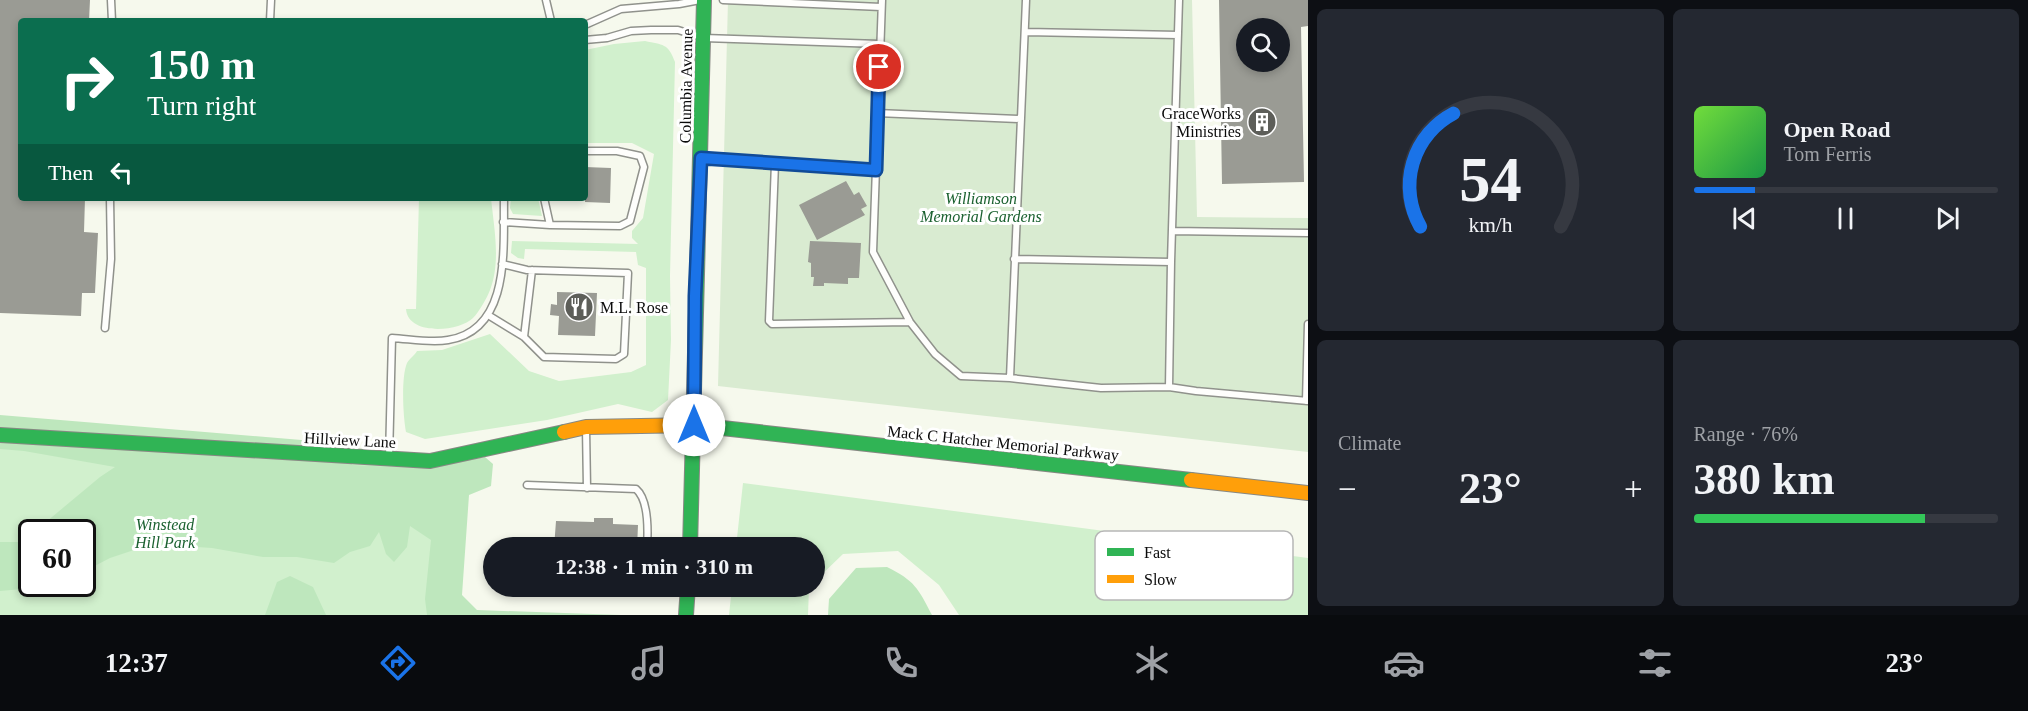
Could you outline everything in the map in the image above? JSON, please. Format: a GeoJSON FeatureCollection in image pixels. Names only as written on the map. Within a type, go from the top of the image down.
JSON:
{"type":"FeatureCollection","features":[{"type":"Feature","properties":{"kind":"main road","name":"Columbia Avenue"},"geometry":{"type":"LineString","coordinates":[[690,537],[695,296],[704,38],[702,0]]}},
{"type":"Feature","properties":{"kind":"main road","name":"Hillview Lane"},"geometry":{"type":"LineString","coordinates":[[0,435],[432,461],[586,427],[694,425]]}},
{"type":"Feature","properties":{"kind":"main road","name":"Mack C Hatcher Memorial Parkway"},"geometry":{"type":"LineString","coordinates":[[694,425],[1308,493]]}},
{"type":"Feature","properties":{"kind":"main road"},"geometry":{"type":"LineString","coordinates":[[686,615],[687,597]]}},
{"type":"Feature","properties":{"kind":"lane"},"geometry":{"type":"LineString","coordinates":[[111,0],[112,18]]}},
{"type":"Feature","properties":{"kind":"lane"},"geometry":{"type":"LineString","coordinates":[[270,18],[271,0]]}},
{"type":"Feature","properties":{"kind":"lane"},"geometry":{"type":"LineString","coordinates":[[546,0],[550,18]]}},
{"type":"Feature","properties":{"kind":"lane"},"geometry":{"type":"LineString","coordinates":[[588,24],[621,9],[702,0]]}},
{"type":"Feature","properties":{"kind":"lane"},"geometry":{"type":"LineString","coordinates":[[723,0],[881,4],[873,252],[909,322],[935,354],[961,376],[1010,378],[1101,388],[1169,387],[1196,392],[1307,401],[1308,324]]}},
{"type":"Feature","properties":{"kind":"lane"},"geometry":{"type":"LineString","coordinates":[[1010,378],[1026,0]]}},
{"type":"Feature","properties":{"kind":"lane"},"geometry":{"type":"LineString","coordinates":[[1169,387],[1179,0]]}},
{"type":"Feature","properties":{"kind":"lane"},"geometry":{"type":"LineString","coordinates":[[588,40],[607,38],[631,31],[678,30],[704,38],[879,44]]}},
{"type":"Feature","properties":{"kind":"lane"},"geometry":{"type":"LineString","coordinates":[[1026,32],[1178,34]]}},
{"type":"Feature","properties":{"kind":"lane"},"geometry":{"type":"LineString","coordinates":[[877,112],[1020,119]]}},
{"type":"Feature","properties":{"kind":"lane"},"geometry":{"type":"LineString","coordinates":[[503,222],[620,226],[630,222],[644,167],[640,156],[617,151],[588,152]]}},
{"type":"Feature","properties":{"kind":"lane"},"geometry":{"type":"LineString","coordinates":[[701,158],[876,170]]}},
{"type":"Feature","properties":{"kind":"lane"},"geometry":{"type":"LineString","coordinates":[[775,163],[769,321],[772,324],[909,322]]}},
{"type":"Feature","properties":{"kind":"lane"},"geometry":{"type":"LineString","coordinates":[[105,328],[111,259],[110,201]]}},
{"type":"Feature","properties":{"kind":"lane"},"geometry":{"type":"LineString","coordinates":[[388,458],[392,338],[447,341],[470,335],[488,315],[500,286],[504,201]]}},
{"type":"Feature","properties":{"kind":"lane"},"geometry":{"type":"LineString","coordinates":[[545,201],[550,225]]}},
{"type":"Feature","properties":{"kind":"lane"},"geometry":{"type":"LineString","coordinates":[[1172,231],[1308,233]]}},
{"type":"Feature","properties":{"kind":"lane"},"geometry":{"type":"LineString","coordinates":[[1014,260],[1171,262]]}},
{"type":"Feature","properties":{"kind":"lane"},"geometry":{"type":"LineString","coordinates":[[488,315],[524,337],[544,357],[616,359],[624,354],[628,273],[532,270],[502,264]]}},
{"type":"Feature","properties":{"kind":"lane"},"geometry":{"type":"LineString","coordinates":[[524,337],[532,270]]}},
{"type":"Feature","properties":{"kind":"lane"},"geometry":{"type":"LineString","coordinates":[[586,427],[587,488]]}},
{"type":"Feature","properties":{"kind":"lane"},"geometry":{"type":"LineString","coordinates":[[527,485],[636,489],[642,494],[648,537]]}},
{"type":"Feature","properties":{"kind":"green space","name":"Williamson Memorial Gardens"},"geometry":{"type":"Polygon","coordinates":[[[728,0],[1192,0],[1197,217],[1308,218],[1308,452],[718,386],[728,0]]]}},
{"type":"Feature","properties":{"kind":"green space"},"geometry":{"type":"Polygon","coordinates":[[[645,41],[656,43],[670,51],[675,62],[668,400],[652,412],[618,404],[547,420],[425,439],[406,432],[403,407],[405,369],[417,351],[442,350],[490,334],[529,371],[559,381],[631,372],[646,365],[646,268],[638,265],[636,252],[525,249],[524,259],[511,253],[512,241],[638,244],[632,238],[632,231],[643,218],[654,154],[632,143],[588,143],[588,49],[645,41]]]}},
{"type":"Feature","properties":{"kind":"green space"},"geometry":{"type":"Polygon","coordinates":[[[419,201],[491,201],[496,245],[495,268],[490,290],[480,309],[466,323],[435,329],[415,324],[409,318],[406,309],[416,309],[419,201]]]}},
{"type":"Feature","properties":{"kind":"green space"},"geometry":{"type":"Polygon","coordinates":[[[511,201],[539,201],[542,216],[513,214],[510,208],[511,201]]]}},
{"type":"Feature","properties":{"kind":"green space"},"geometry":{"type":"Polygon","coordinates":[[[0,415],[349,444],[352,465],[418,468],[485,457],[493,464],[491,486],[469,495],[462,595],[477,610],[621,615],[427,615],[425,599],[431,540],[410,526],[407,547],[394,562],[386,554],[379,532],[370,546],[350,552],[334,563],[297,557],[263,557],[212,548],[152,544],[110,558],[96,565],[96,519],[50,519],[115,467],[0,449],[0,415]]]}},
{"type":"Feature","properties":{"kind":"green space","name":"Winstead Hill Park"},"geometry":{"type":"Polygon","coordinates":[[[0,440],[434,466],[455,615],[0,615],[0,440]]]}},
{"type":"Feature","properties":{"kind":"green space"},"geometry":{"type":"Polygon","coordinates":[[[743,483],[1105,531],[1095,531],[1095,600],[1293,600],[1293,556],[1308,558],[1308,615],[959,615],[939,585],[898,551],[843,554],[825,571],[825,537],[737,537],[743,483]]]}},
{"type":"Feature","properties":{"kind":"green space"},"geometry":{"type":"Polygon","coordinates":[[[0,542],[18,542],[18,589],[0,591],[0,542]]]}},
{"type":"Feature","properties":{"kind":"green space"},"geometry":{"type":"Polygon","coordinates":[[[887,567],[915,586],[932,615],[828,615],[829,599],[856,568],[887,567]]]}},
{"type":"Feature","properties":{"kind":"green space"},"geometry":{"type":"Polygon","coordinates":[[[290,576],[313,587],[326,615],[265,615],[277,582],[290,576]]]}},
{"type":"Feature","properties":{"kind":"green space"},"geometry":{"type":"Polygon","coordinates":[[[731,597],[809,597],[808,615],[729,615],[731,597]]]}},
{"type":"Feature","properties":{"kind":"building"},"geometry":{"type":"Polygon","coordinates":[[[0,0],[90,0],[89,18],[18,18],[18,201],[85,201],[84,232],[98,233],[95,293],[82,293],[81,316],[0,313],[0,0]]]}},
{"type":"Feature","properties":{"kind":"building","name":"GraceWorks Ministries"},"geometry":{"type":"Polygon","coordinates":[[[1219,0],[1308,0],[1308,26],[1301,27],[1304,182],[1222,184],[1219,0]]]}},
{"type":"Feature","properties":{"kind":"building"},"geometry":{"type":"Polygon","coordinates":[[[588,167],[611,168],[610,203],[585,202],[588,201],[588,167]]]}},
{"type":"Feature","properties":{"kind":"building"},"geometry":{"type":"Polygon","coordinates":[[[846,181],[854,195],[859,192],[867,206],[861,209],[865,215],[817,240],[799,205],[846,181]]]}},
{"type":"Feature","properties":{"kind":"building"},"geometry":{"type":"Polygon","coordinates":[[[810,241],[861,243],[859,278],[848,278],[848,284],[824,283],[824,286],[813,286],[814,277],[811,277],[811,263],[808,262],[810,241]]]}},
{"type":"Feature","properties":{"kind":"building"},"geometry":{"type":"Polygon","coordinates":[[[557,292],[597,293],[595,336],[558,335],[559,316],[550,315],[551,304],[557,305],[557,292]]]}},
{"type":"Feature","properties":{"kind":"building"},"geometry":{"type":"Polygon","coordinates":[[[594,518],[613,518],[613,524],[638,525],[637,537],[555,537],[556,521],[594,522],[594,518]]]}},
{"type":"Feature","properties":{"kind":"traffic: fast"},"geometry":{"type":"LineString","coordinates":[[690,537],[704,0]]}},
{"type":"Feature","properties":{"kind":"traffic: fast"},"geometry":{"type":"LineString","coordinates":[[695,425],[1191,480]]}},
{"type":"Feature","properties":{"kind":"traffic: fast"},"geometry":{"type":"LineString","coordinates":[[0,435],[430,461],[564,432]]}},
{"type":"Feature","properties":{"kind":"traffic: fast"},"geometry":{"type":"LineString","coordinates":[[686,615],[687,597]]}},
{"type":"Feature","properties":{"kind":"traffic: slow"},"geometry":{"type":"LineString","coordinates":[[564,432],[586,427],[695,425]]}},
{"type":"Feature","properties":{"kind":"traffic: slow"},"geometry":{"type":"LineString","coordinates":[[1191,480],[1308,493]]}},
{"type":"Feature","properties":{"kind":"place","name":"GraceWorks Ministries"},"geometry":{"type":"Point","coordinates":[1262,122]}},
{"type":"Feature","properties":{"kind":"place","name":"M.L. Rose"},"geometry":{"type":"Point","coordinates":[579,307]}},
{"type":"Feature","properties":{"kind":"route"},"geometry":{"type":"LineString","coordinates":[[694,425],[695,296],[701,158],[876,170],[879,67]]}}]}
